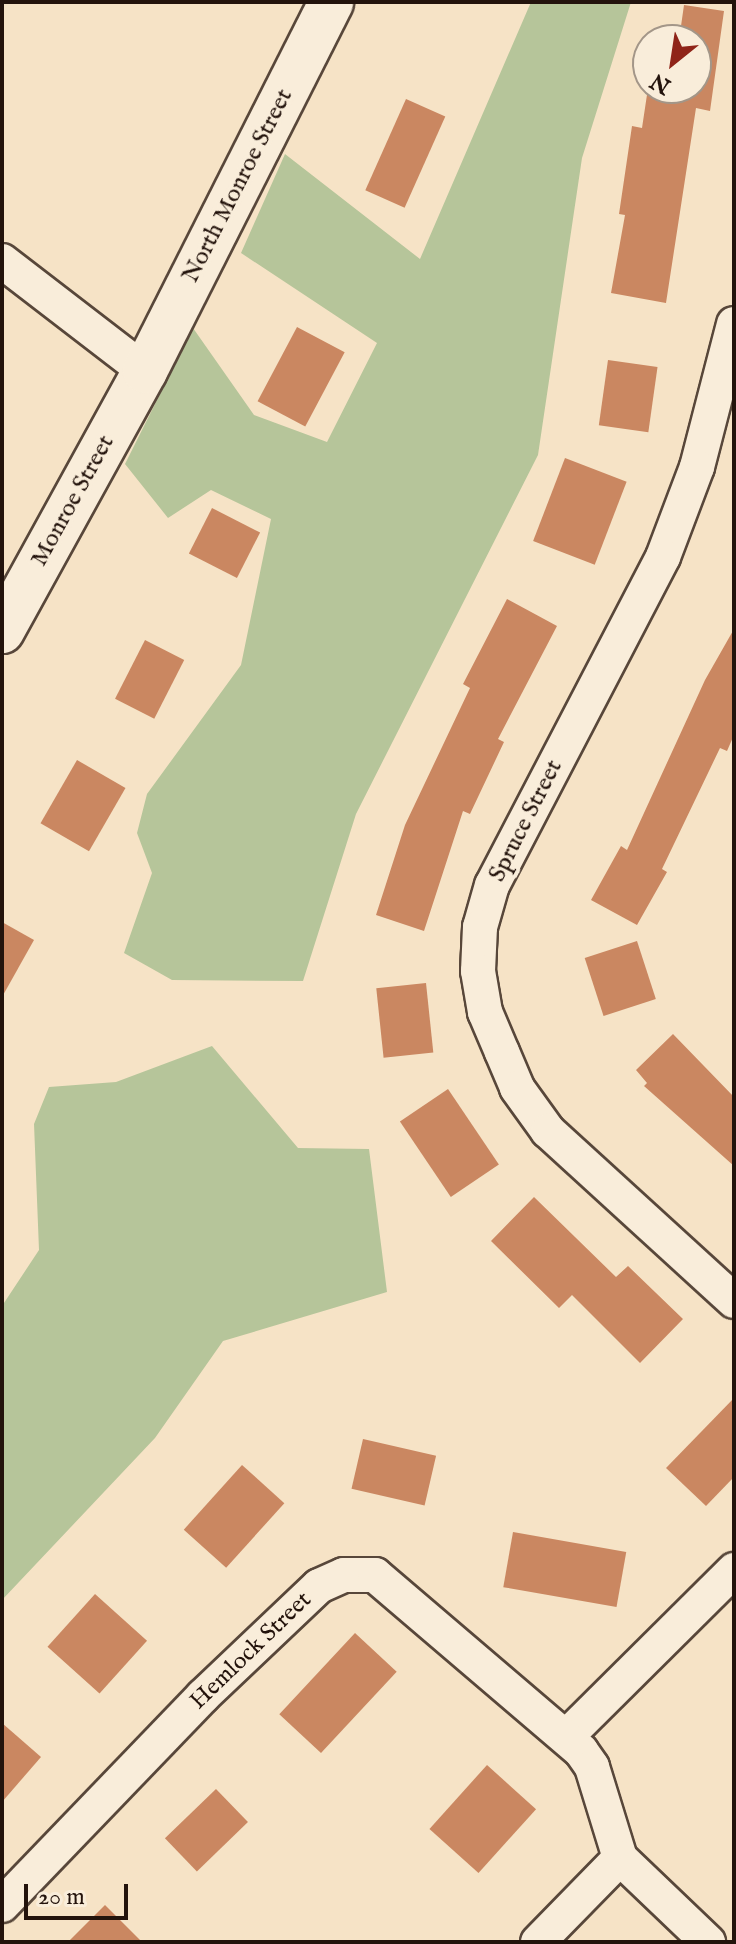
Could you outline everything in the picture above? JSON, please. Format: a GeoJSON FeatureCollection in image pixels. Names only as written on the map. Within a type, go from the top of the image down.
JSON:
{"type":"FeatureCollection","features":[{"type":"Feature","properties":{"kind":"main road","name":"North Monroe Street"},"geometry":{"type":"LineString","coordinates":[[145,371],[331,2]]}},
{"type":"Feature","properties":{"kind":"main road","name":"Monroe Street"},"geometry":{"type":"LineString","coordinates":[[2,631],[145,371]]}},
{"type":"Feature","properties":{"kind":"street"},"geometry":{"type":"LineString","coordinates":[[2,261],[145,371]]}},
{"type":"Feature","properties":{"kind":"street","name":"Spruce Street"},"geometry":{"type":"LineString","coordinates":[[734,324],[697,467],[663,557],[492,885],[480,927],[478,971],[485,1012],[517,1088],[548,1131],[734,1301]]}},
{"type":"Feature","properties":{"kind":"street"},"geometry":{"type":"LineString","coordinates":[[566,1737],[734,1570]]}},
{"type":"Feature","properties":{"kind":"street","name":"Hemlock Street"},"geometry":{"type":"LineString","coordinates":[[2,1905],[213,1686],[319,1586],[344,1575],[375,1575],[566,1737],[592,1767],[620,1858]]}},
{"type":"Feature","properties":{"kind":"street"},"geometry":{"type":"LineString","coordinates":[[538,1942],[620,1858],[708,1942]]}},
{"type":"Feature","properties":{"kind":"green space"},"geometry":{"type":"Polygon","coordinates":[[[531,2],[631,2],[582,158],[538,455],[356,814],[303,981],[172,980],[124,953],[152,873],[137,833],[147,794],[241,665],[271,519],[211,490],[168,518],[125,464],[193,328],[254,415],[327,442],[377,343],[241,253],[285,154],[420,259],[531,2]]]}},
{"type":"Feature","properties":{"kind":"green space"},"geometry":{"type":"Polygon","coordinates":[[[212,1046],[298,1148],[369,1149],[387,1292],[223,1341],[155,1438],[2,1600],[2,1306],[39,1250],[34,1124],[49,1087],[116,1082],[212,1046]]]}},
{"type":"Feature","properties":{"kind":"building"},"geometry":{"type":"Polygon","coordinates":[[[684,5],[724,11],[712,97],[712,24],[681,24],[684,5]]]}},
{"type":"Feature","properties":{"kind":"building"},"geometry":{"type":"Polygon","coordinates":[[[406,99],[445,116],[405,208],[365,190],[406,99]]]}},
{"type":"Feature","properties":{"kind":"building"},"geometry":{"type":"Polygon","coordinates":[[[646,104],[711,104],[710,111],[696,108],[666,303],[611,293],[625,215],[619,214],[632,126],[642,128],[646,104]]]}},
{"type":"Feature","properties":{"kind":"building"},"geometry":{"type":"Polygon","coordinates":[[[297,327],[345,352],[305,427],[258,401],[297,327]]]}},
{"type":"Feature","properties":{"kind":"building"},"geometry":{"type":"Polygon","coordinates":[[[608,360],[658,367],[648,432],[599,425],[608,360]]]}},
{"type":"Feature","properties":{"kind":"building"},"geometry":{"type":"Polygon","coordinates":[[[565,458],[627,482],[595,565],[533,541],[565,458]]]}},
{"type":"Feature","properties":{"kind":"building"},"geometry":{"type":"Polygon","coordinates":[[[212,508],[260,533],[237,578],[189,553],[212,508]]]}},
{"type":"Feature","properties":{"kind":"building"},"geometry":{"type":"Polygon","coordinates":[[[507,599],[557,626],[498,739],[504,742],[470,814],[463,811],[424,931],[376,915],[405,825],[470,688],[463,684],[507,599]]]}},
{"type":"Feature","properties":{"kind":"building"},"geometry":{"type":"Polygon","coordinates":[[[734,629],[734,735],[727,751],[720,748],[662,869],[667,872],[637,925],[591,900],[621,846],[627,850],[705,680],[734,629]]]}},
{"type":"Feature","properties":{"kind":"building"},"geometry":{"type":"Polygon","coordinates":[[[145,640],[184,660],[154,719],[115,699],[145,640]]]}},
{"type":"Feature","properties":{"kind":"building"},"geometry":{"type":"Polygon","coordinates":[[[77,760],[125,788],[89,851],[40,823],[77,760]]]}},
{"type":"Feature","properties":{"kind":"building"},"geometry":{"type":"Polygon","coordinates":[[[2,922],[34,940],[2,997],[2,922]]]}},
{"type":"Feature","properties":{"kind":"building"},"geometry":{"type":"Polygon","coordinates":[[[637,941],[656,999],[604,1016],[585,958],[637,941]]]}},
{"type":"Feature","properties":{"kind":"building"},"geometry":{"type":"Polygon","coordinates":[[[426,983],[433,1053],[384,1058],[376,988],[426,983]]]}},
{"type":"Feature","properties":{"kind":"building"},"geometry":{"type":"Polygon","coordinates":[[[673,1034],[734,1097],[734,1166],[644,1086],[647,1083],[636,1070],[673,1034]]]}},
{"type":"Feature","properties":{"kind":"building"},"geometry":{"type":"Polygon","coordinates":[[[448,1089],[499,1164],[451,1197],[400,1121],[448,1089]]]}},
{"type":"Feature","properties":{"kind":"building"},"geometry":{"type":"Polygon","coordinates":[[[534,1197],[616,1277],[628,1266],[683,1319],[640,1363],[572,1295],[559,1308],[491,1241],[534,1197]]]}},
{"type":"Feature","properties":{"kind":"building"},"geometry":{"type":"Polygon","coordinates":[[[734,1398],[734,1477],[706,1506],[666,1468],[734,1398]]]}},
{"type":"Feature","properties":{"kind":"building"},"geometry":{"type":"Polygon","coordinates":[[[363,1439],[436,1456],[425,1506],[352,1489],[363,1439]]]}},
{"type":"Feature","properties":{"kind":"building"},"geometry":{"type":"Polygon","coordinates":[[[242,1465],[284,1503],[226,1568],[184,1530],[242,1465]]]}},
{"type":"Feature","properties":{"kind":"building"},"geometry":{"type":"Polygon","coordinates":[[[513,1532],[626,1552],[617,1607],[503,1587],[513,1532]]]}},
{"type":"Feature","properties":{"kind":"building"},"geometry":{"type":"Polygon","coordinates":[[[95,1594],[147,1641],[100,1694],[47,1647],[95,1594]]]}},
{"type":"Feature","properties":{"kind":"building"},"geometry":{"type":"Polygon","coordinates":[[[355,1633],[397,1672],[321,1753],[279,1714],[355,1633]]]}},
{"type":"Feature","properties":{"kind":"building"},"geometry":{"type":"Polygon","coordinates":[[[2,1723],[41,1757],[2,1802],[2,1723]]]}},
{"type":"Feature","properties":{"kind":"building"},"geometry":{"type":"Polygon","coordinates":[[[487,1765],[536,1809],[479,1873],[429,1829],[487,1765]]]}},
{"type":"Feature","properties":{"kind":"building"},"geometry":{"type":"Polygon","coordinates":[[[216,1789],[248,1822],[197,1871],[165,1838],[216,1789]]]}},
{"type":"Feature","properties":{"kind":"building"},"geometry":{"type":"Polygon","coordinates":[[[105,1905],[142,1942],[68,1942],[105,1905]]]}}]}
